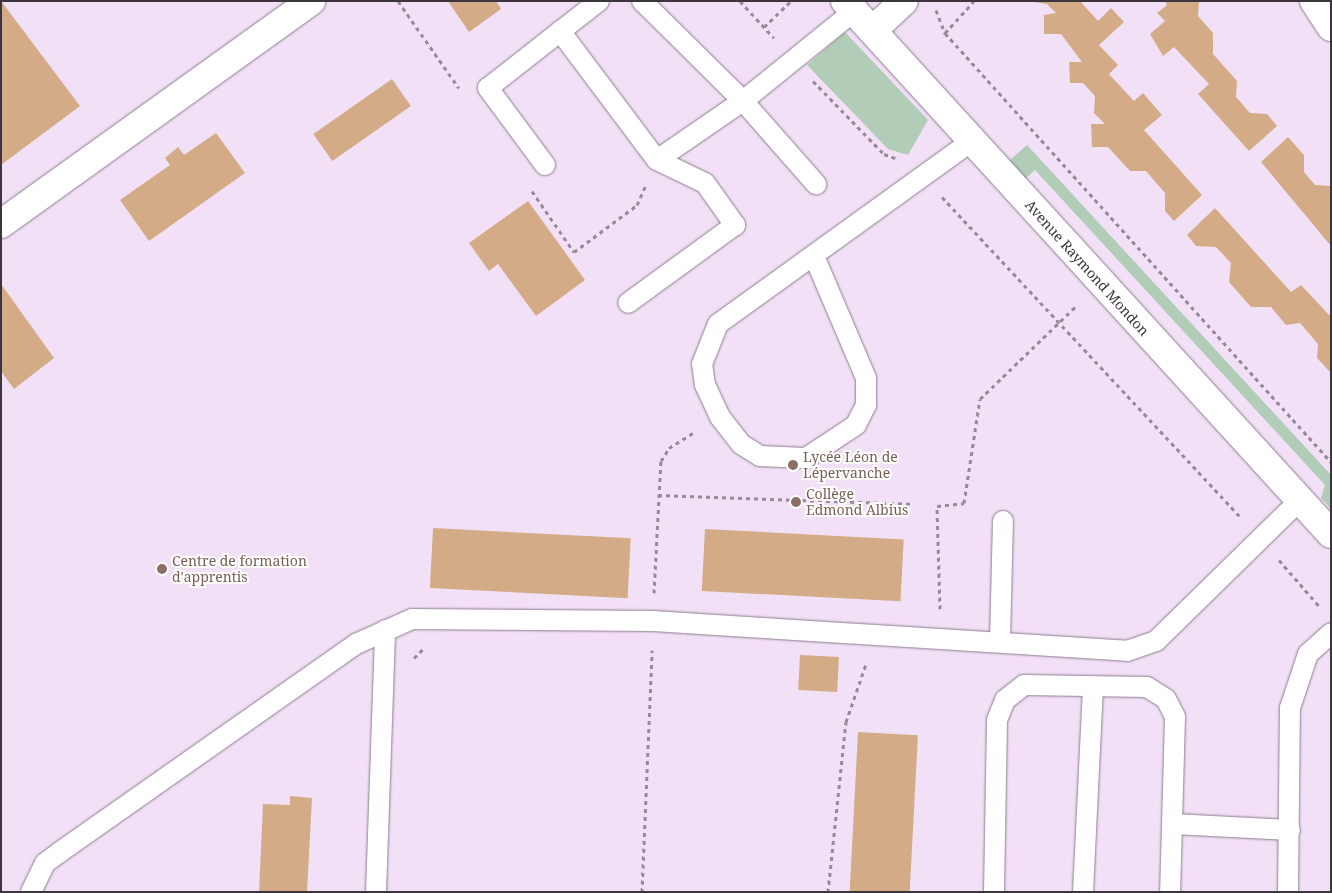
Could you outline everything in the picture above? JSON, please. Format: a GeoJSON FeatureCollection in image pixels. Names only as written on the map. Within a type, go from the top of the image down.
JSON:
{"type":"FeatureCollection","features":[{"type":"Feature","properties":{"kind":"street"},"geometry":{"type":"LineString","coordinates":[[1,224],[311,1]]}},
{"type":"Feature","properties":{"kind":"street"},"geometry":{"type":"LineString","coordinates":[[873,30],[904,1]]}},
{"type":"Feature","properties":{"kind":"street"},"geometry":{"type":"LineString","coordinates":[[1314,1],[1331,27]]}},
{"type":"Feature","properties":{"kind":"street","name":"Avenue Raymond Mondon"},"geometry":{"type":"LineString","coordinates":[[849,6],[873,30],[1299,502],[1331,534]]}},
{"type":"Feature","properties":{"kind":"lane"},"geometry":{"type":"LineString","coordinates":[[545,164],[488,88],[599,1]]}},
{"type":"Feature","properties":{"kind":"lane"},"geometry":{"type":"LineString","coordinates":[[642,1],[743,100],[816,184]]}},
{"type":"Feature","properties":{"kind":"lane"},"geometry":{"type":"LineString","coordinates":[[657,160],[743,100],[793,61],[849,6]]}},
{"type":"Feature","properties":{"kind":"lane"},"geometry":{"type":"LineString","coordinates":[[560,31],[657,160],[704,183],[736,225],[628,303]]}},
{"type":"Feature","properties":{"kind":"lane"},"geometry":{"type":"LineString","coordinates":[[814,256],[866,378],[866,405],[856,425],[806,458],[784,460],[760,456],[741,444],[720,417],[704,385],[702,364],[718,324],[972,141]]}},
{"type":"Feature","properties":{"kind":"lane"},"geometry":{"type":"LineString","coordinates":[[31,892],[45,863],[356,644],[412,619],[440,616],[653,621],[1000,642],[1104,652],[1144,648],[1299,502]]}},
{"type":"Feature","properties":{"kind":"lane"},"geometry":{"type":"LineString","coordinates":[[1000,642],[1003,521]]}},
{"type":"Feature","properties":{"kind":"lane"},"geometry":{"type":"LineString","coordinates":[[376,892],[385,630]]}},
{"type":"Feature","properties":{"kind":"lane"},"geometry":{"type":"LineString","coordinates":[[1288,892],[1290,708],[1308,654],[1331,633]]}},
{"type":"Feature","properties":{"kind":"lane"},"geometry":{"type":"LineString","coordinates":[[994,892],[997,720],[1005,700],[1024,684],[1147,687],[1166,699],[1175,718],[1170,892]]}},
{"type":"Feature","properties":{"kind":"lane"},"geometry":{"type":"LineString","coordinates":[[1083,892],[1093,686]]}},
{"type":"Feature","properties":{"kind":"lane"},"geometry":{"type":"LineString","coordinates":[[1173,824],[1290,830]]}},
{"type":"Feature","properties":{"kind":"path"},"geometry":{"type":"LineString","coordinates":[[740,1],[793,61],[884,154],[906,163],[922,176],[1261,538],[1324,612]]}},
{"type":"Feature","properties":{"kind":"path"},"geometry":{"type":"LineString","coordinates":[[764,27],[791,1]]}},
{"type":"Feature","properties":{"kind":"path"},"geometry":{"type":"LineString","coordinates":[[945,33],[974,1]]}},
{"type":"Feature","properties":{"kind":"path"},"geometry":{"type":"LineString","coordinates":[[935,6],[945,33],[1331,462]]}},
{"type":"Feature","properties":{"kind":"path"},"geometry":{"type":"LineString","coordinates":[[930,611],[940,610],[936,506],[964,503],[980,400],[1058,322],[1102,284]]}},
{"type":"Feature","properties":{"kind":"path"},"geometry":{"type":"LineString","coordinates":[[642,892],[660,468],[669,448],[720,417]]}},
{"type":"Feature","properties":{"kind":"path"},"geometry":{"type":"LineString","coordinates":[[658,495],[910,504]]}},
{"type":"Feature","properties":{"kind":"path"},"geometry":{"type":"LineString","coordinates":[[828,892],[846,722],[862,683],[871,634]]}},
{"type":"Feature","properties":{"kind":"path"},"geometry":{"type":"LineString","coordinates":[[410,668],[433,643]]}},
{"type":"Feature","properties":{"kind":"green space"},"geometry":{"type":"Polygon","coordinates":[[[845,32],[928,120],[908,155],[888,149],[807,65],[845,32]]]}},
{"type":"Feature","properties":{"kind":"green space"},"geometry":{"type":"Polygon","coordinates":[[[1027,145],[1331,475],[1331,509],[1321,498],[1325,485],[1035,170],[1025,179],[1009,161],[1027,145]]]}},
{"type":"Feature","properties":{"kind":"building"},"geometry":{"type":"Polygon","coordinates":[[[1,1],[80,106],[1,165],[1,1]]]}},
{"type":"Feature","properties":{"kind":"building"},"geometry":{"type":"Polygon","coordinates":[[[448,1],[496,1],[501,9],[469,32],[448,1]]]}},
{"type":"Feature","properties":{"kind":"building"},"geometry":{"type":"Polygon","coordinates":[[[1027,1],[1080,1],[1098,21],[1111,8],[1124,22],[1099,45],[1118,65],[1109,74],[1134,101],[1143,93],[1162,115],[1144,130],[1202,195],[1174,221],[1165,211],[1165,193],[1146,171],[1130,171],[1108,147],[1092,147],[1091,124],[1105,124],[1094,113],[1095,96],[1083,83],[1070,83],[1069,62],[1082,62],[1061,34],[1044,34],[1044,15],[1056,13],[1047,4],[1027,1]]]}},
{"type":"Feature","properties":{"kind":"building"},"geometry":{"type":"Polygon","coordinates":[[[1165,1],[1199,1],[1198,16],[1213,33],[1213,54],[1237,81],[1236,97],[1250,113],[1267,114],[1277,126],[1249,151],[1198,94],[1209,84],[1174,47],[1163,56],[1150,34],[1165,21],[1157,13],[1167,5],[1165,1]]]}},
{"type":"Feature","properties":{"kind":"building"},"geometry":{"type":"Polygon","coordinates":[[[392,79],[411,106],[332,161],[313,134],[392,79]]]}},
{"type":"Feature","properties":{"kind":"building"},"geometry":{"type":"Polygon","coordinates":[[[216,133],[245,173],[149,241],[120,200],[170,165],[165,158],[178,147],[184,155],[216,133]]]}},
{"type":"Feature","properties":{"kind":"building"},"geometry":{"type":"Polygon","coordinates":[[[1288,137],[1304,155],[1304,172],[1315,185],[1331,186],[1331,246],[1261,162],[1288,137]]]}},
{"type":"Feature","properties":{"kind":"building"},"geometry":{"type":"Polygon","coordinates":[[[528,201],[585,280],[536,316],[498,264],[489,271],[469,243],[528,201]]]}},
{"type":"Feature","properties":{"kind":"building"},"geometry":{"type":"Polygon","coordinates":[[[1215,208],[1291,292],[1301,285],[1331,317],[1331,373],[1317,358],[1318,344],[1300,323],[1286,325],[1271,307],[1251,307],[1229,282],[1231,263],[1216,247],[1196,246],[1187,235],[1215,208]]]}},
{"type":"Feature","properties":{"kind":"building"},"geometry":{"type":"Polygon","coordinates":[[[1,284],[54,358],[14,389],[1,371],[1,284]]]}},
{"type":"Feature","properties":{"kind":"building"},"geometry":{"type":"Polygon","coordinates":[[[433,528],[631,538],[628,598],[430,588],[433,528]]]}},
{"type":"Feature","properties":{"kind":"building"},"geometry":{"type":"Polygon","coordinates":[[[705,529],[904,539],[900,601],[702,591],[705,529]]]}},
{"type":"Feature","properties":{"kind":"building"},"geometry":{"type":"Polygon","coordinates":[[[800,655],[839,657],[837,692],[798,690],[800,655]]]}},
{"type":"Feature","properties":{"kind":"building"},"geometry":{"type":"Polygon","coordinates":[[[858,732],[918,735],[910,892],[850,892],[858,732]]]}},
{"type":"Feature","properties":{"kind":"building"},"geometry":{"type":"Polygon","coordinates":[[[290,796],[312,798],[307,892],[259,892],[263,804],[290,805],[290,796]]]}},
{"type":"Feature","properties":{"kind":"place","name":"Lycée Léon de Lépervanche"},"geometry":{"type":"Point","coordinates":[793,465]}},
{"type":"Feature","properties":{"kind":"place","name":"Collège Edmond Albius"},"geometry":{"type":"Point","coordinates":[796,502]}},
{"type":"Feature","properties":{"kind":"place","name":"Centre de formation d'apprentis"},"geometry":{"type":"Point","coordinates":[162,569]}}]}
